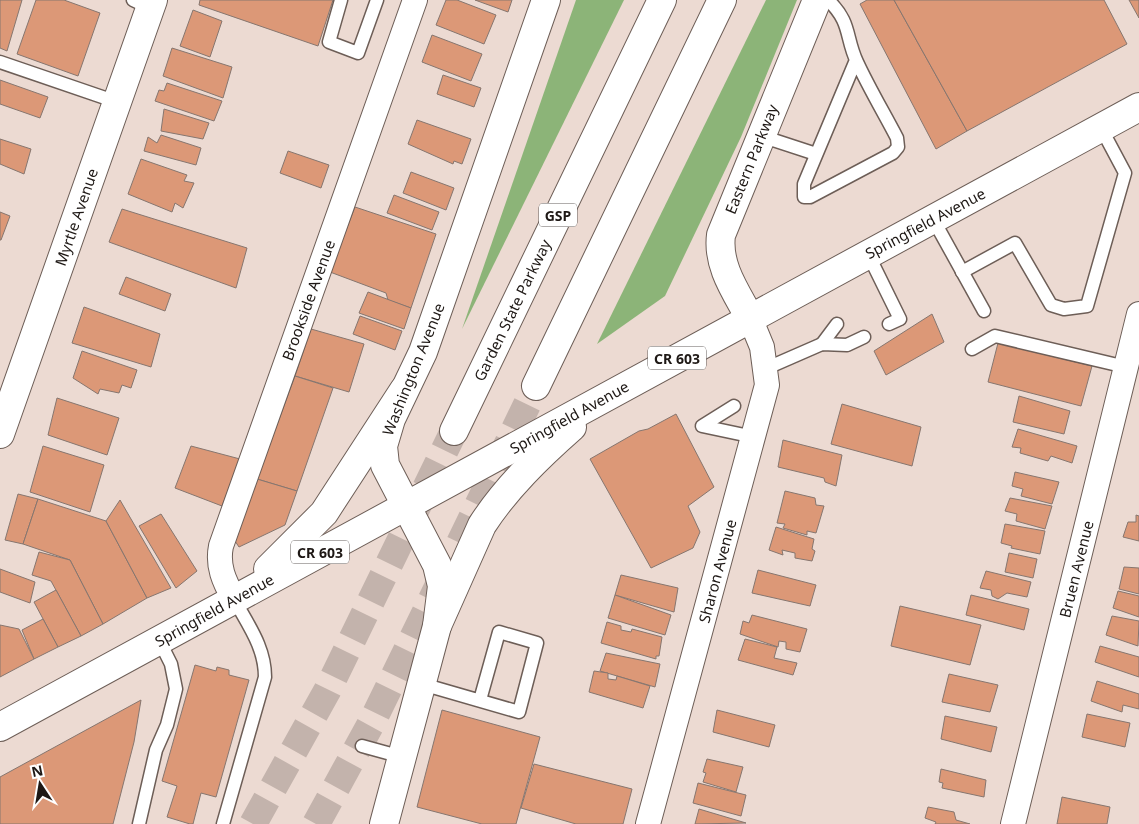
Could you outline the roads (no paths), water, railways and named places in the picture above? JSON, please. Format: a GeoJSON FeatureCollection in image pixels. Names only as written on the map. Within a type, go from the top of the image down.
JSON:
{"type":"FeatureCollection","features":[{"type":"Feature","properties":{"kind":"main road","name":"Washington Avenue"},"geometry":{"type":"LineString","coordinates":[[384,824],[437,626],[442,597],[440,574],[383,456],[386,435],[404,390],[423,352],[546,0]]}},
{"type":"Feature","properties":{"kind":"main road","name":"Garden State Parkway"},"geometry":{"type":"LineString","coordinates":[[454,430],[662,0]]}},
{"type":"Feature","properties":{"kind":"main road"},"geometry":{"type":"LineString","coordinates":[[536,386],[722,0]]}},
{"type":"Feature","properties":{"kind":"main road","name":"Eastern Parkway"},"geometry":{"type":"LineString","coordinates":[[750,318],[721,261],[719,248],[724,224],[817,0]]}},
{"type":"Feature","properties":{"kind":"main road","name":"Myrtle Avenue"},"geometry":{"type":"LineString","coordinates":[[0,434],[7,389],[117,102],[145,3]]}},
{"type":"Feature","properties":{"kind":"main road","name":"Springfield Avenue"},"geometry":{"type":"LineString","coordinates":[[0,727],[1139,107]]}},
{"type":"Feature","properties":{"kind":"main road"},"geometry":{"type":"LineString","coordinates":[[234,599],[300,539],[324,513],[404,390]]}},
{"type":"Feature","properties":{"kind":"main road"},"geometry":{"type":"LineString","coordinates":[[437,626],[482,525],[498,502],[540,456],[604,397]]}},
{"type":"Feature","properties":{"kind":"street","name":"Brookside Avenue"},"geometry":{"type":"LineString","coordinates":[[234,599],[221,574],[219,555],[221,546],[414,0]]}},
{"type":"Feature","properties":{"kind":"street","name":"Bruen Avenue"},"geometry":{"type":"LineString","coordinates":[[1013,824],[1139,314]]}},
{"type":"Feature","properties":{"kind":"street","name":"Sharon Avenue"},"geometry":{"type":"LineString","coordinates":[[648,824],[767,385],[762,347],[750,318]]}},
{"type":"Feature","properties":{"kind":"lane"},"geometry":{"type":"LineString","coordinates":[[342,0],[329,42],[358,52],[377,0]]}},
{"type":"Feature","properties":{"kind":"lane"},"geometry":{"type":"LineString","coordinates":[[828,0],[838,10],[848,28],[856,60],[897,138],[898,146],[893,153],[885,158],[810,197],[804,197],[802,190],[804,184],[856,60]]}},
{"type":"Feature","properties":{"kind":"lane"},"geometry":{"type":"LineString","coordinates":[[0,62],[117,102]]}},
{"type":"Feature","properties":{"kind":"lane"},"geometry":{"type":"LineString","coordinates":[[962,272],[1015,243],[1051,305],[1064,309],[1087,306],[1125,173],[1101,128]]}},
{"type":"Feature","properties":{"kind":"lane"},"geometry":{"type":"LineString","coordinates":[[761,136],[816,154]]}},
{"type":"Feature","properties":{"kind":"lane"},"geometry":{"type":"LineString","coordinates":[[933,219],[984,311]]}},
{"type":"Feature","properties":{"kind":"lane"},"geometry":{"type":"LineString","coordinates":[[868,254],[883,298],[894,322]]}},
{"type":"Feature","properties":{"kind":"lane"},"geometry":{"type":"LineString","coordinates":[[822,344],[837,324]]}},
{"type":"Feature","properties":{"kind":"lane"},"geometry":{"type":"LineString","coordinates":[[972,349],[995,336],[1126,366]]}},
{"type":"Feature","properties":{"kind":"lane"},"geometry":{"type":"LineString","coordinates":[[766,368],[822,344],[846,345],[864,337]]}},
{"type":"Feature","properties":{"kind":"lane"},"geometry":{"type":"LineString","coordinates":[[734,406],[702,426],[754,437]]}},
{"type":"Feature","properties":{"kind":"lane"},"geometry":{"type":"LineString","coordinates":[[223,824],[265,677],[264,660],[259,644],[234,599]]}},
{"type":"Feature","properties":{"kind":"lane"},"geometry":{"type":"LineString","coordinates":[[422,684],[519,712],[537,643],[499,632],[480,700]]}},
{"type":"Feature","properties":{"kind":"lane"},"geometry":{"type":"LineString","coordinates":[[139,824],[156,750],[167,725],[176,689],[171,664],[159,640]]}},
{"type":"Feature","properties":{"kind":"lane"},"geometry":{"type":"LineString","coordinates":[[362,746],[402,757]]}},
{"type":"Feature","properties":{"kind":"tunnel"},"geometry":{"type":"LineString","coordinates":[[460,543],[536,386]]}},
{"type":"Feature","properties":{"kind":"tunnel"},"geometry":{"type":"LineString","coordinates":[[253,824],[327,691],[454,431]]}},
{"type":"Feature","properties":{"kind":"tunnel"},"geometry":{"type":"LineString","coordinates":[[316,824],[373,720],[440,583]]}}]}
